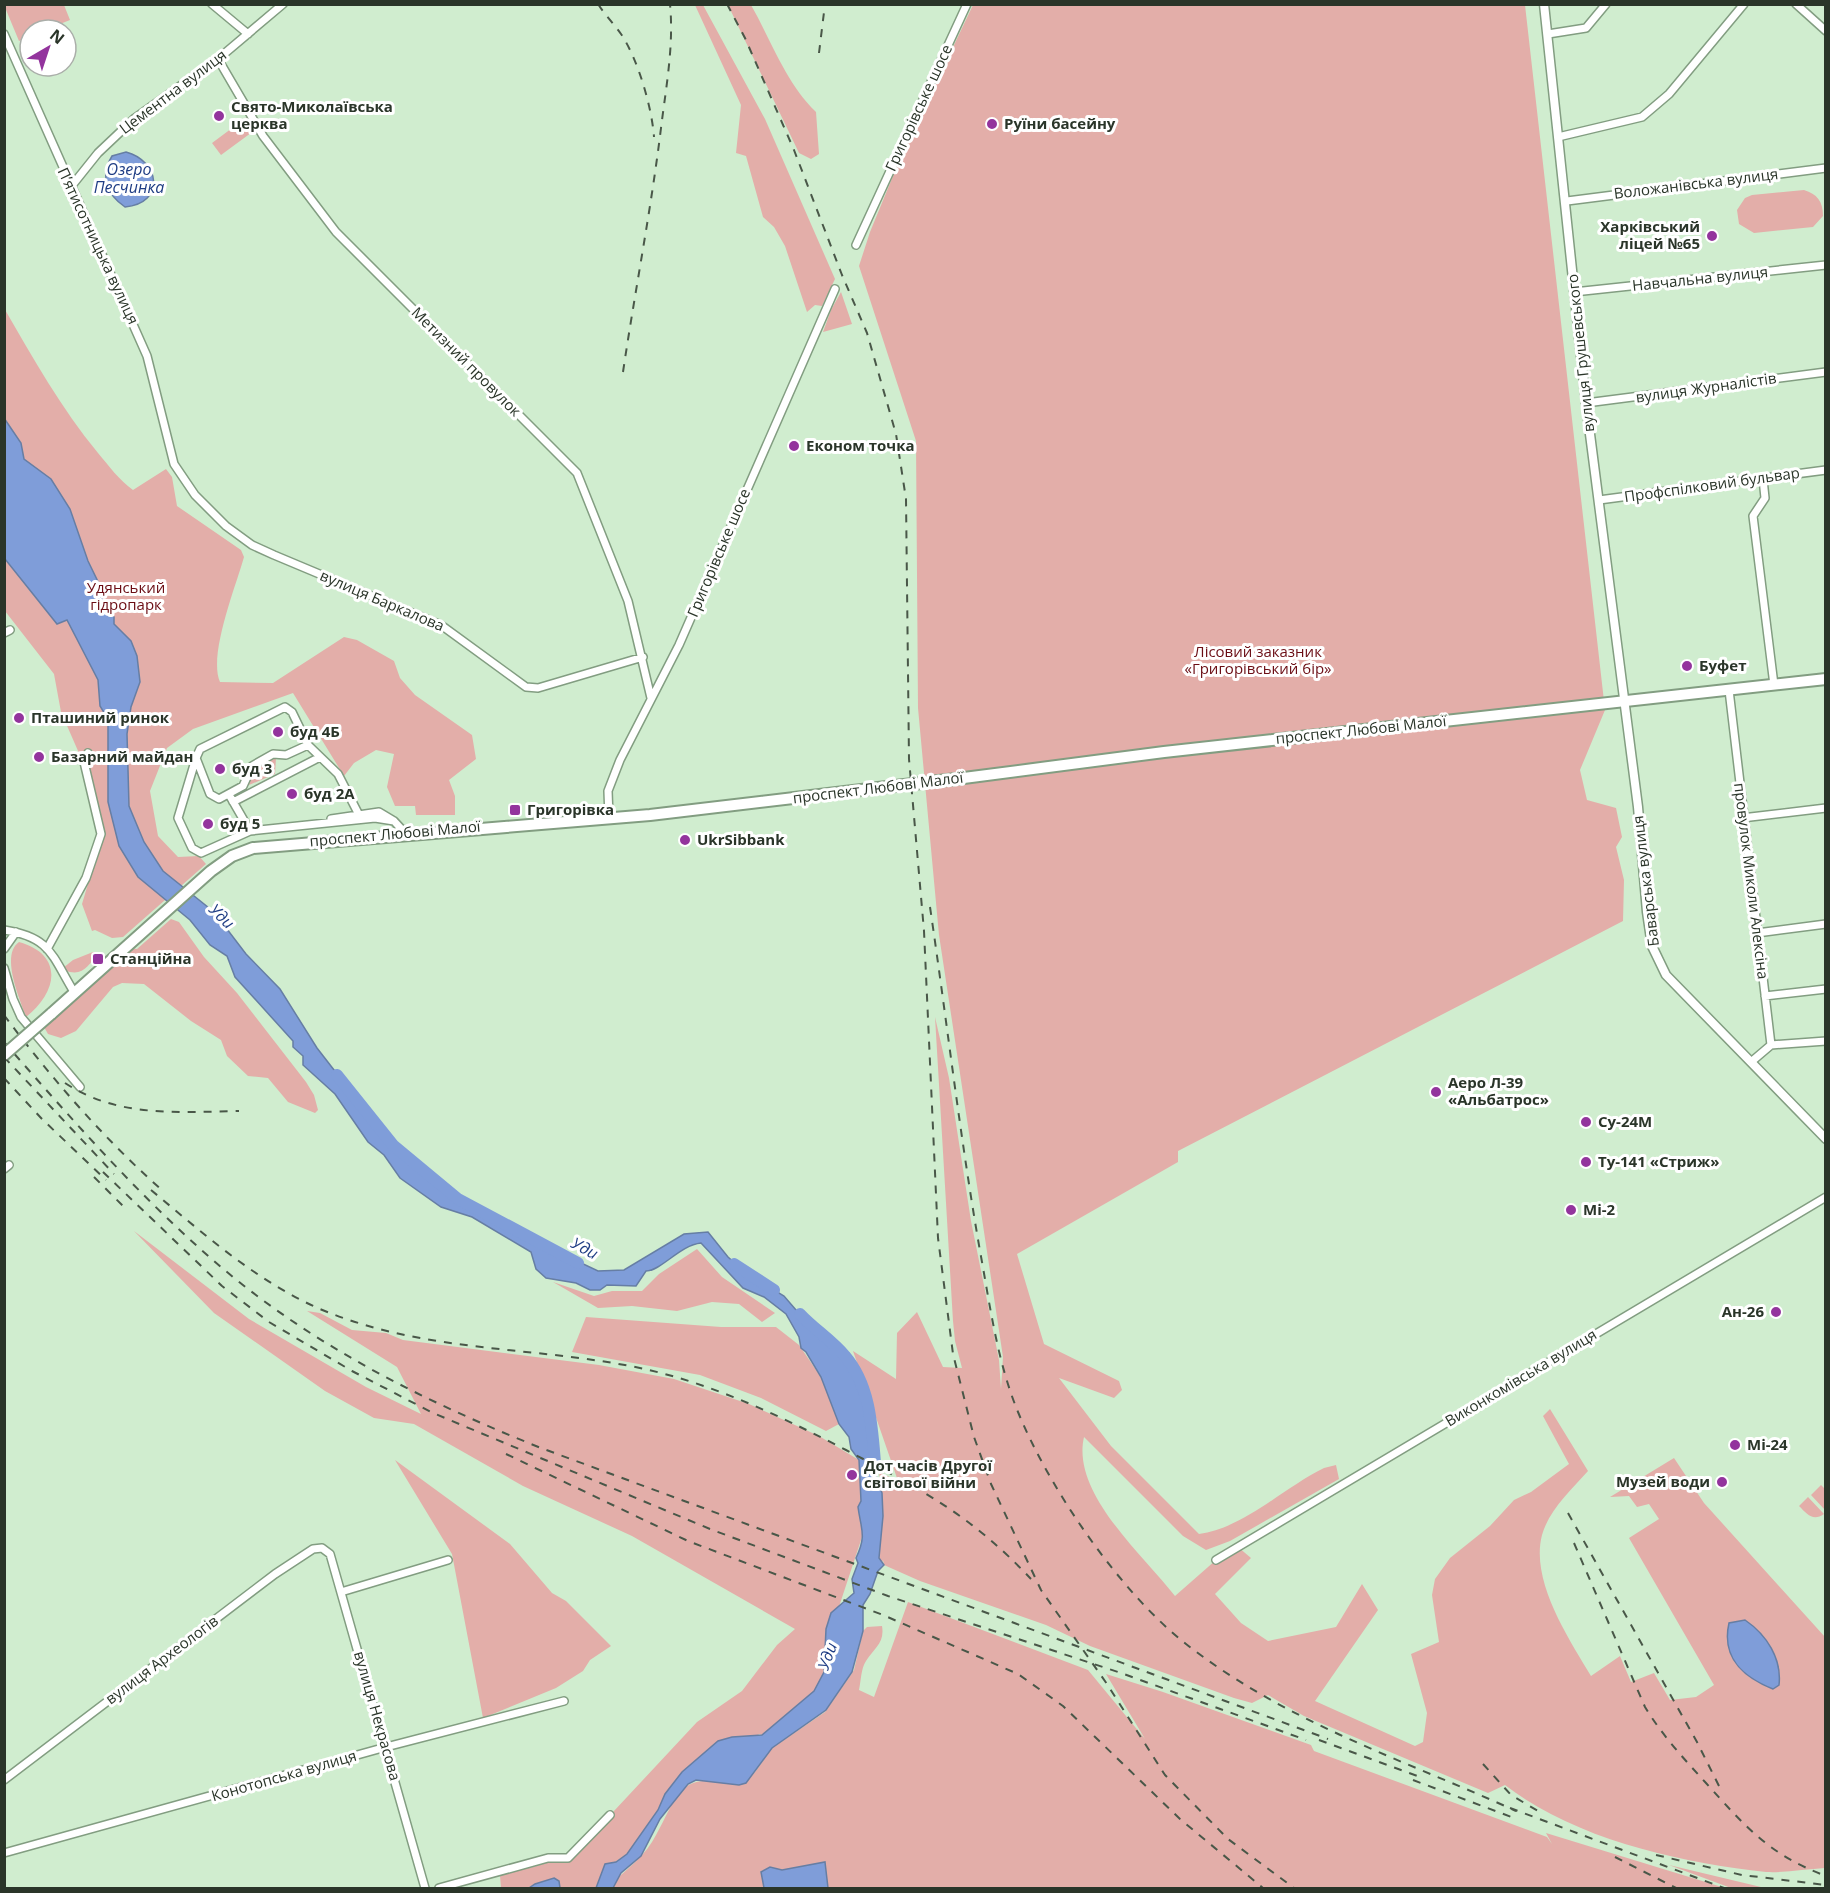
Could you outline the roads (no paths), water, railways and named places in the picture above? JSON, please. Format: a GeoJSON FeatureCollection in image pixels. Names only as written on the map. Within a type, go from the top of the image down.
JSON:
{"type":"FeatureCollection","features":[{"type":"Feature","properties":{"kind":"main road","name":"проспект Любові Малої"},"geometry":{"type":"LineString","coordinates":[[4,1055],[211,871],[232,856],[265,845],[609,818],[956,779],[1164,752],[1826,679]]}},
{"type":"Feature","properties":{"kind":"street"},"geometry":{"type":"LineString","coordinates":[[212,4],[248,34]]}},
{"type":"Feature","properties":{"kind":"street","name":"Цементна вулиця"},"geometry":{"type":"LineString","coordinates":[[70,188],[98,153],[135,118],[218,59],[283,4]]}},
{"type":"Feature","properties":{"kind":"street","name":"Григорівське шосе"},"geometry":{"type":"LineString","coordinates":[[856,245],[967,4]]}},
{"type":"Feature","properties":{"kind":"street","name":"вулиця Грушевського"},"geometry":{"type":"LineString","coordinates":[[1544,4],[1567,201],[1586,404],[1623,701]]}},
{"type":"Feature","properties":{"kind":"street"},"geometry":{"type":"LineString","coordinates":[[1548,34],[1586,28],[1606,4]]}},
{"type":"Feature","properties":{"kind":"street"},"geometry":{"type":"LineString","coordinates":[[1558,137],[1642,117],[1669,94],[1744,4]]}},
{"type":"Feature","properties":{"kind":"street"},"geometry":{"type":"LineString","coordinates":[[1796,4],[1826,31]]}},
{"type":"Feature","properties":{"kind":"street","name":"П’ятисотницька вулиця"},"geometry":{"type":"LineString","coordinates":[[4,34],[70,188],[124,300],[147,356],[174,464]]}},
{"type":"Feature","properties":{"kind":"street","name":"Метизний провулок"},"geometry":{"type":"LineString","coordinates":[[218,59],[263,136],[336,232],[577,473],[628,601],[651,698]]}},
{"type":"Feature","properties":{"kind":"street","name":"Воложанівська вулиця"},"geometry":{"type":"LineString","coordinates":[[1567,201],[1826,168]]}},
{"type":"Feature","properties":{"kind":"street","name":"Навчальна вулиця"},"geometry":{"type":"LineString","coordinates":[[1574,292],[1826,265]]}},
{"type":"Feature","properties":{"kind":"street","name":"Григорівське шосе"},"geometry":{"type":"LineString","coordinates":[[609,818],[608,791],[620,759],[679,645],[835,289]]}},
{"type":"Feature","properties":{"kind":"street","name":"вулиця Журналістів"},"geometry":{"type":"LineString","coordinates":[[1586,404],[1826,372]]}},
{"type":"Feature","properties":{"kind":"street","name":"вулиця Баркалова"},"geometry":{"type":"LineString","coordinates":[[174,464],[195,495],[226,526],[252,545],[441,625],[526,687],[547,685],[643,657]]}},
{"type":"Feature","properties":{"kind":"street","name":"Профспілковий бульвар"},"geometry":{"type":"LineString","coordinates":[[1599,500],[1826,470]]}},
{"type":"Feature","properties":{"kind":"street"},"geometry":{"type":"LineString","coordinates":[[1763,479],[1765,498],[1754,516],[1774,685]]}},
{"type":"Feature","properties":{"kind":"street","name":"провулок Миколи Алексіна"},"geometry":{"type":"LineString","coordinates":[[1729,690],[1742,818],[1771,1045]]}},
{"type":"Feature","properties":{"kind":"street","name":"Баварська вулиця"},"geometry":{"type":"LineString","coordinates":[[1623,701],[1652,946],[1666,975],[1826,1139]]}},
{"type":"Feature","properties":{"kind":"street"},"geometry":{"type":"LineString","coordinates":[[358,813],[338,774],[308,744],[292,712],[285,707],[200,749],[178,818],[192,848],[201,853],[250,831],[375,818],[394,821]]}},
{"type":"Feature","properties":{"kind":"street"},"geometry":{"type":"LineString","coordinates":[[196,758],[210,794],[219,799],[243,786],[252,766],[273,754],[286,755],[308,744]]}},
{"type":"Feature","properties":{"kind":"street"},"geometry":{"type":"LineString","coordinates":[[47,949],[89,873],[101,834],[84,762],[88,753]]}},
{"type":"Feature","properties":{"kind":"street"},"geometry":{"type":"LineString","coordinates":[[233,802],[320,758]]}},
{"type":"Feature","properties":{"kind":"street"},"geometry":{"type":"LineString","coordinates":[[229,794],[250,831]]}},
{"type":"Feature","properties":{"kind":"street"},"geometry":{"type":"LineString","coordinates":[[1742,818],[1826,808]]}},
{"type":"Feature","properties":{"kind":"street"},"geometry":{"type":"LineString","coordinates":[[320,824],[358,813],[379,812],[394,821],[406,834]]}},
{"type":"Feature","properties":{"kind":"street"},"geometry":{"type":"LineString","coordinates":[[1757,933],[1826,924]]}},
{"type":"Feature","properties":{"kind":"street"},"geometry":{"type":"LineString","coordinates":[[4,930],[35,937],[47,949],[74,992]]}},
{"type":"Feature","properties":{"kind":"street"},"geometry":{"type":"LineString","coordinates":[[4,949],[16,932]]}},
{"type":"Feature","properties":{"kind":"street"},"geometry":{"type":"LineString","coordinates":[[4,968],[21,1017],[80,1087]]}},
{"type":"Feature","properties":{"kind":"street"},"geometry":{"type":"LineString","coordinates":[[1765,996],[1826,989]]}},
{"type":"Feature","properties":{"kind":"street"},"geometry":{"type":"LineString","coordinates":[[1751,1062],[1771,1045],[1826,1041]]}},
{"type":"Feature","properties":{"kind":"street","name":"Виконкомівська вулиця"},"geometry":{"type":"LineString","coordinates":[[1216,1560],[1826,1197]]}},
{"type":"Feature","properties":{"kind":"street","name":"вулиця Некрасова"},"geometry":{"type":"LineString","coordinates":[[322,1548],[330,1554],[425,1888]]}},
{"type":"Feature","properties":{"kind":"street","name":"вулиця Археологів"},"geometry":{"type":"LineString","coordinates":[[4,1780],[275,1574],[313,1549],[322,1548]]}},
{"type":"Feature","properties":{"kind":"street"},"geometry":{"type":"LineString","coordinates":[[341,1592],[448,1560]]}},
{"type":"Feature","properties":{"kind":"street","name":"Конотопська вулиця"},"geometry":{"type":"LineString","coordinates":[[4,1853],[386,1747],[564,1701]]}},
{"type":"Feature","properties":{"kind":"street"},"geometry":{"type":"LineString","coordinates":[[439,1888],[548,1858],[567,1858],[610,1815]]}},
{"type":"Feature","properties":{"kind":"water","name":"Озеро Песчинка"},"geometry":{"type":"Polygon","coordinates":[[[126,152],[146,164],[154,181],[147,198],[138,204],[125,207],[109,190],[106,171],[112,156],[126,152]]]}},
{"type":"Feature","properties":{"kind":"water"},"geometry":{"type":"Polygon","coordinates":[[[4,418],[21,443],[24,459],[51,479],[70,509],[88,561],[103,592],[102,602],[114,617],[114,624],[131,641],[137,656],[140,682],[131,707],[127,734],[129,806],[144,842],[163,871],[214,912],[246,954],[280,989],[317,1048],[379,1128],[446,1191],[480,1215],[598,1271],[624,1270],[684,1234],[708,1232],[728,1257],[746,1273],[784,1296],[815,1332],[836,1351],[862,1383],[872,1417],[871,1437],[877,1481],[882,1493],[883,1516],[879,1558],[884,1565],[878,1571],[870,1594],[863,1605],[863,1631],[852,1672],[826,1710],[772,1748],[746,1783],[739,1785],[696,1780],[688,1784],[660,1819],[641,1856],[621,1873],[613,1888],[596,1888],[605,1864],[616,1862],[627,1854],[658,1810],[665,1794],[682,1772],[718,1741],[732,1737],[762,1735],[814,1691],[824,1672],[826,1629],[831,1613],[854,1593],[852,1579],[858,1563],[856,1558],[862,1538],[858,1507],[861,1501],[859,1460],[851,1449],[849,1437],[839,1424],[821,1377],[806,1352],[801,1348],[799,1337],[786,1314],[764,1297],[743,1288],[701,1243],[686,1248],[658,1267],[646,1271],[636,1286],[607,1285],[600,1290],[590,1290],[576,1283],[546,1278],[536,1269],[531,1252],[472,1217],[441,1207],[400,1178],[384,1155],[368,1142],[335,1094],[303,1065],[303,1056],[293,1047],[293,1041],[235,977],[227,956],[210,945],[190,920],[138,877],[119,846],[108,802],[108,719],[100,706],[98,680],[67,620],[57,624],[5,559],[4,418]]]}},
{"type":"Feature","properties":{"kind":"water"},"geometry":{"type":"Polygon","coordinates":[[[1745,1620],[1766,1640],[1775,1657],[1779,1685],[1773,1689],[1752,1679],[1731,1656],[1727,1635],[1729,1623],[1745,1620]]]}},
{"type":"Feature","properties":{"kind":"water"},"geometry":{"type":"Polygon","coordinates":[[[825,1862],[828,1888],[764,1888],[761,1872],[770,1867],[782,1870],[825,1862]]]}},
{"type":"Feature","properties":{"kind":"water"},"geometry":{"type":"Polygon","coordinates":[[[554,1878],[559,1881],[560,1888],[529,1888],[535,1884],[554,1878]]]}},
{"type":"Feature","properties":{"kind":"waterway","name":"Уди"},"geometry":{"type":"LineString","coordinates":[[337,1075],[393,1145],[458,1199],[578,1263]]}},
{"type":"Feature","properties":{"kind":"waterway","name":"Уди"},"geometry":{"type":"LineString","coordinates":[[734,1264],[774,1290]]}},
{"type":"Feature","properties":{"kind":"waterway","name":"Уди"},"geometry":{"type":"LineString","coordinates":[[800,1314],[840,1351],[860,1380],[868,1406],[875,1463]]}},
{"type":"Feature","properties":{"kind":"railway"},"geometry":{"type":"LineString","coordinates":[[598,4],[621,34],[633,57],[647,98],[654,137]]}},
{"type":"Feature","properties":{"kind":"railway"},"geometry":{"type":"LineString","coordinates":[[623,372],[653,189],[667,82],[671,35],[670,4]]}},
{"type":"Feature","properties":{"kind":"railway"},"geometry":{"type":"LineString","coordinates":[[727,4],[745,38],[794,150],[867,333],[896,434],[906,499],[909,759],[924,931],[938,1238],[953,1354],[974,1437],[991,1484],[1041,1590],[1107,1684],[1165,1775],[1228,1839],[1294,1888]]}},
{"type":"Feature","properties":{"kind":"railway"},"geometry":{"type":"LineString","coordinates":[[819,53],[825,4]]}},
{"type":"Feature","properties":{"kind":"railway"},"geometry":{"type":"LineString","coordinates":[[930,907],[973,1208],[999,1353],[1018,1412],[1048,1474],[1068,1506],[1089,1538],[1136,1597],[1186,1644],[1225,1672],[1264,1696],[1346,1738],[1516,1811]]}},
{"type":"Feature","properties":{"kind":"railway"},"geometry":{"type":"LineString","coordinates":[[4,1015],[80,1108],[164,1192]]}},
{"type":"Feature","properties":{"kind":"railway"},"geometry":{"type":"LineString","coordinates":[[4,1042],[114,1164],[202,1250],[268,1304],[304,1329],[380,1374],[459,1413],[541,1448],[1328,1739]]}},
{"type":"Feature","properties":{"kind":"railway"},"geometry":{"type":"LineString","coordinates":[[4,1057],[114,1174]]}},
{"type":"Feature","properties":{"kind":"railway"},"geometry":{"type":"LineString","coordinates":[[4,1078],[42,1119],[106,1180]]}},
{"type":"Feature","properties":{"kind":"railway"},"geometry":{"type":"LineString","coordinates":[[65,1083],[85,1094],[127,1108],[171,1112],[239,1111]]}},
{"type":"Feature","properties":{"kind":"railway"},"geometry":{"type":"LineString","coordinates":[[103,1172],[222,1286],[269,1322],[352,1371],[433,1413],[710,1529],[888,1596],[1121,1673],[1306,1740]]}},
{"type":"Feature","properties":{"kind":"railway"},"geometry":{"type":"LineString","coordinates":[[94,1177],[127,1210]]}},
{"type":"Feature","properties":{"kind":"railway"},"geometry":{"type":"LineString","coordinates":[[151,1190],[252,1271],[297,1298],[358,1323],[435,1341],[630,1366],[687,1380],[741,1400],[820,1437],[922,1491],[988,1538],[1031,1579]]}},
{"type":"Feature","properties":{"kind":"railway"},"geometry":{"type":"LineString","coordinates":[[506,1454],[688,1541],[883,1615],[1018,1674],[1063,1706],[1180,1819],[1263,1888]]}},
{"type":"Feature","properties":{"kind":"railway"},"geometry":{"type":"LineString","coordinates":[[1568,1513],[1697,1742],[1722,1792]]}},
{"type":"Feature","properties":{"kind":"railway"},"geometry":{"type":"LineString","coordinates":[[1574,1543],[1645,1707],[1659,1727],[1682,1756],[1759,1838],[1789,1859],[1826,1876]]}},
{"type":"Feature","properties":{"kind":"railway"},"geometry":{"type":"LineString","coordinates":[[1319,1740],[1423,1778]]}},
{"type":"Feature","properties":{"kind":"railway"},"geometry":{"type":"LineString","coordinates":[[1483,1764],[1511,1795],[1538,1811]]}},
{"type":"Feature","properties":{"kind":"railway"},"geometry":{"type":"LineString","coordinates":[[1413,1780],[1514,1818]]}},
{"type":"Feature","properties":{"kind":"railway"},"geometry":{"type":"LineString","coordinates":[[1510,1808],[1724,1888]]}},
{"type":"Feature","properties":{"kind":"railway"},"geometry":{"type":"LineString","coordinates":[[1656,1855],[1742,1875],[1826,1885]]}},
{"type":"Feature","properties":{"kind":"railway"},"geometry":{"type":"LineString","coordinates":[[1615,1857],[1676,1888]]}},
{"type":"Feature","properties":{"kind":"place","name":"Свято-Миколаївська церква"},"geometry":{"type":"Point","coordinates":[219,116]}},
{"type":"Feature","properties":{"kind":"place","name":"Руїни басейну"},"geometry":{"type":"Point","coordinates":[992,124]}},
{"type":"Feature","properties":{"kind":"place","name":"Харківський ліцей №65"},"geometry":{"type":"Point","coordinates":[1712,236]}},
{"type":"Feature","properties":{"kind":"place","name":"Економ точка"},"geometry":{"type":"Point","coordinates":[794,446]}},
{"type":"Feature","properties":{"kind":"place","name":"Буфет"},"geometry":{"type":"Point","coordinates":[1687,666]}},
{"type":"Feature","properties":{"kind":"place","name":"Пташиний ринок"},"geometry":{"type":"Point","coordinates":[19,718]}},
{"type":"Feature","properties":{"kind":"place","name":"буд 4Б"},"geometry":{"type":"Point","coordinates":[278,732]}},
{"type":"Feature","properties":{"kind":"place","name":"Базарний майдан"},"geometry":{"type":"Point","coordinates":[39,757]}},
{"type":"Feature","properties":{"kind":"place","name":"буд 3"},"geometry":{"type":"Point","coordinates":[220,769]}},
{"type":"Feature","properties":{"kind":"place","name":"буд 2А"},"geometry":{"type":"Point","coordinates":[292,794]}},
{"type":"Feature","properties":{"kind":"place","name":"Григорівка"},"geometry":{"type":"Point","coordinates":[515,810]}},
{"type":"Feature","properties":{"kind":"place","name":"буд 5"},"geometry":{"type":"Point","coordinates":[208,824]}},
{"type":"Feature","properties":{"kind":"place","name":"UkrSibbank"},"geometry":{"type":"Point","coordinates":[685,840]}},
{"type":"Feature","properties":{"kind":"place","name":"Станційна"},"geometry":{"type":"Point","coordinates":[98,959]}},
{"type":"Feature","properties":{"kind":"place","name":"Аеро Л-39 «Альбатрос»"},"geometry":{"type":"Point","coordinates":[1436,1092]}},
{"type":"Feature","properties":{"kind":"place","name":"Су-24М"},"geometry":{"type":"Point","coordinates":[1586,1122]}},
{"type":"Feature","properties":{"kind":"place","name":"Ту-141 «Стриж»"},"geometry":{"type":"Point","coordinates":[1586,1162]}},
{"type":"Feature","properties":{"kind":"place","name":"Мі-2"},"geometry":{"type":"Point","coordinates":[1571,1210]}},
{"type":"Feature","properties":{"kind":"place","name":"Ан-26"},"geometry":{"type":"Point","coordinates":[1776,1312]}},
{"type":"Feature","properties":{"kind":"place","name":"Мі-24"},"geometry":{"type":"Point","coordinates":[1735,1445]}},
{"type":"Feature","properties":{"kind":"place","name":"Дот часів Другої світової війни"},"geometry":{"type":"Point","coordinates":[852,1475]}},
{"type":"Feature","properties":{"kind":"place","name":"Музей води"},"geometry":{"type":"Point","coordinates":[1722,1482]}},
{"type":"Feature","properties":{"kind":"park label","name":"Удянський гідропарк"},"geometry":{"type":"Point","coordinates":[126,596]}},
{"type":"Feature","properties":{"kind":"park label","name":"Лісовий заказник «Григорівський бір»"},"geometry":{"type":"Point","coordinates":[1258,660]}}]}
